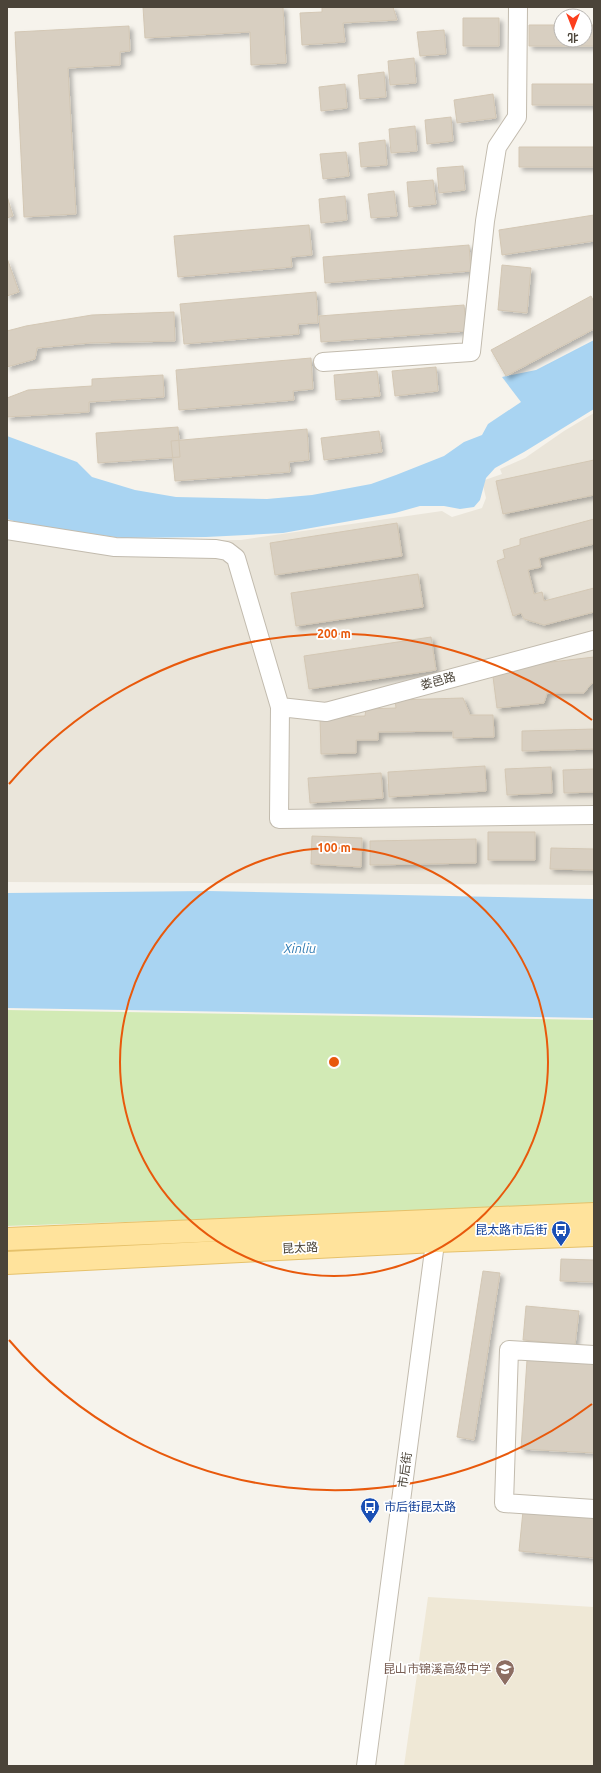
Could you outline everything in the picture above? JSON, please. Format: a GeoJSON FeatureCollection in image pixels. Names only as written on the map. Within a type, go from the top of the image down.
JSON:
{"type":"FeatureCollection","features":[{"type":"Feature","properties":{"kind":"main road","name":"昆太路"},"geometry":{"type":"LineString","coordinates":[[7,1263],[437,1231],[594,1214]]}},
{"type":"Feature","properties":{"kind":"main road","name":"昆太路"},"geometry":{"type":"LineString","coordinates":[[7,1239],[437,1231],[594,1235]]}},
{"type":"Feature","properties":{"kind":"street"},"geometry":{"type":"LineString","coordinates":[[323,362],[471,352],[484,221],[497,147],[517,117],[518,7]]}},
{"type":"Feature","properties":{"kind":"street"},"geometry":{"type":"LineString","coordinates":[[7,530],[115,547],[227,551],[236,558],[280,708],[279,819],[594,815]]}},
{"type":"Feature","properties":{"kind":"street","name":"娄邑路"},"geometry":{"type":"LineString","coordinates":[[280,708],[326,712],[594,640]]}},
{"type":"Feature","properties":{"kind":"street","name":"市后街"},"geometry":{"type":"LineString","coordinates":[[366,1766],[437,1231]]}},
{"type":"Feature","properties":{"kind":"street"},"geometry":{"type":"LineString","coordinates":[[594,1355],[509,1350],[504,1503],[594,1509]]}},
{"type":"Feature","properties":{"kind":"shaded area"},"geometry":{"type":"Polygon","coordinates":[[[594,413],[594,885],[7,882],[7,523],[117,541],[241,540],[442,511],[452,517],[482,508],[486,498],[482,481],[502,474],[500,469],[525,458],[564,431],[594,413]]]}},
{"type":"Feature","properties":{"kind":"shaded area","name":"昆山市锦溪高级中学"},"geometry":{"type":"Polygon","coordinates":[[[428,1597],[594,1607],[594,1766],[404,1766],[428,1597]]]}},
{"type":"Feature","properties":{"kind":"green space"},"geometry":{"type":"Polygon","coordinates":[[[7,1010],[594,1020],[594,1206],[7,1226],[7,1010]]]}},
{"type":"Feature","properties":{"kind":"water"},"geometry":{"type":"Polygon","coordinates":[[[594,340],[594,409],[495,468],[486,478],[480,500],[474,507],[460,509],[444,506],[420,506],[395,513],[283,533],[206,537],[122,538],[27,525],[7,519],[7,436],[77,462],[92,477],[135,490],[176,497],[267,499],[312,495],[371,484],[444,456],[464,442],[482,435],[488,424],[521,402],[502,377],[536,370],[594,340]]]}},
{"type":"Feature","properties":{"kind":"water","name":"Xinliu"},"geometry":{"type":"Polygon","coordinates":[[[208,891],[594,899],[594,1018],[7,1008],[7,893],[208,891]]]}},
{"type":"Feature","properties":{"kind":"building"},"geometry":{"type":"Polygon","coordinates":[[[143,7],[283,7],[286,63],[251,65],[250,32],[145,38],[143,7]]]}},
{"type":"Feature","properties":{"kind":"building"},"geometry":{"type":"Polygon","coordinates":[[[322,7],[393,7],[397,20],[343,23],[345,42],[302,45],[300,13],[322,12],[322,7]]]}},
{"type":"Feature","properties":{"kind":"building"},"geometry":{"type":"Polygon","coordinates":[[[463,18],[499,18],[499,46],[463,46],[463,18]]]}},
{"type":"Feature","properties":{"kind":"building"},"geometry":{"type":"Polygon","coordinates":[[[529,25],[553,25],[553,46],[529,46],[529,25]]]}},
{"type":"Feature","properties":{"kind":"building"},"geometry":{"type":"Polygon","coordinates":[[[593,25],[594,25],[593,46],[593,25]]]}},
{"type":"Feature","properties":{"kind":"building"},"geometry":{"type":"Polygon","coordinates":[[[129,26],[130,51],[120,52],[120,65],[68,68],[76,214],[24,217],[15,32],[129,26]]]}},
{"type":"Feature","properties":{"kind":"building"},"geometry":{"type":"Polygon","coordinates":[[[444,30],[446,54],[420,56],[417,32],[444,30]]]}},
{"type":"Feature","properties":{"kind":"building"},"geometry":{"type":"Polygon","coordinates":[[[414,58],[416,83],[390,85],[388,61],[414,58]]]}},
{"type":"Feature","properties":{"kind":"building"},"geometry":{"type":"Polygon","coordinates":[[[384,72],[386,97],[360,99],[358,75],[384,72]]]}},
{"type":"Feature","properties":{"kind":"building"},"geometry":{"type":"Polygon","coordinates":[[[345,84],[347,108],[321,111],[319,87],[345,84]]]}},
{"type":"Feature","properties":{"kind":"building"},"geometry":{"type":"Polygon","coordinates":[[[532,84],[594,84],[594,105],[532,105],[532,84]]]}},
{"type":"Feature","properties":{"kind":"building"},"geometry":{"type":"Polygon","coordinates":[[[493,94],[496,118],[457,123],[454,100],[493,94]]]}},
{"type":"Feature","properties":{"kind":"building"},"geometry":{"type":"Polygon","coordinates":[[[451,117],[453,141],[427,144],[425,120],[451,117]]]}},
{"type":"Feature","properties":{"kind":"building"},"geometry":{"type":"Polygon","coordinates":[[[415,126],[417,151],[391,153],[389,129],[415,126]]]}},
{"type":"Feature","properties":{"kind":"building"},"geometry":{"type":"Polygon","coordinates":[[[385,140],[387,165],[361,167],[359,143],[385,140]]]}},
{"type":"Feature","properties":{"kind":"building"},"geometry":{"type":"Polygon","coordinates":[[[519,147],[594,147],[594,167],[519,167],[519,147]]]}},
{"type":"Feature","properties":{"kind":"building"},"geometry":{"type":"Polygon","coordinates":[[[346,152],[349,176],[323,179],[320,154],[346,152]]]}},
{"type":"Feature","properties":{"kind":"building"},"geometry":{"type":"Polygon","coordinates":[[[463,166],[465,190],[439,193],[437,168],[463,166]]]}},
{"type":"Feature","properties":{"kind":"building"},"geometry":{"type":"Polygon","coordinates":[[[433,180],[436,204],[409,207],[407,182],[433,180]]]}},
{"type":"Feature","properties":{"kind":"building"},"geometry":{"type":"Polygon","coordinates":[[[394,191],[397,216],[371,218],[368,194],[394,191]]]}},
{"type":"Feature","properties":{"kind":"building"},"geometry":{"type":"Polygon","coordinates":[[[7,196],[13,216],[7,218],[7,196]]]}},
{"type":"Feature","properties":{"kind":"building"},"geometry":{"type":"Polygon","coordinates":[[[345,196],[347,220],[321,223],[319,199],[345,196]]]}},
{"type":"Feature","properties":{"kind":"building"},"geometry":{"type":"Polygon","coordinates":[[[594,215],[594,241],[502,255],[499,230],[594,215]]]}},
{"type":"Feature","properties":{"kind":"building"},"geometry":{"type":"Polygon","coordinates":[[[309,225],[312,255],[291,257],[292,267],[178,277],[174,236],[309,225]]]}},
{"type":"Feature","properties":{"kind":"building"},"geometry":{"type":"Polygon","coordinates":[[[469,245],[471,271],[325,283],[323,257],[469,245]]]}},
{"type":"Feature","properties":{"kind":"building"},"geometry":{"type":"Polygon","coordinates":[[[7,258],[19,292],[7,296],[7,258]]]}},
{"type":"Feature","properties":{"kind":"building"},"geometry":{"type":"Polygon","coordinates":[[[502,265],[531,268],[527,313],[498,310],[502,265]]]}},
{"type":"Feature","properties":{"kind":"building"},"geometry":{"type":"Polygon","coordinates":[[[316,292],[318,323],[298,324],[299,334],[184,344],[180,304],[316,292]]]}},
{"type":"Feature","properties":{"kind":"building"},"geometry":{"type":"Polygon","coordinates":[[[591,296],[594,302],[594,329],[506,376],[491,350],[591,296]]]}},
{"type":"Feature","properties":{"kind":"building"},"geometry":{"type":"Polygon","coordinates":[[[464,305],[467,331],[321,342],[319,316],[464,305]]]}},
{"type":"Feature","properties":{"kind":"building"},"geometry":{"type":"Polygon","coordinates":[[[174,312],[175,341],[90,343],[37,348],[35,359],[7,367],[7,331],[26,326],[92,315],[174,312]]]}},
{"type":"Feature","properties":{"kind":"building"},"geometry":{"type":"Polygon","coordinates":[[[311,358],[313,389],[293,391],[294,400],[179,410],[176,370],[311,358]]]}},
{"type":"Feature","properties":{"kind":"building"},"geometry":{"type":"Polygon","coordinates":[[[436,367],[438,391],[395,396],[392,371],[436,367]]]}},
{"type":"Feature","properties":{"kind":"building"},"geometry":{"type":"Polygon","coordinates":[[[377,371],[380,396],[336,400],[334,375],[377,371]]]}},
{"type":"Feature","properties":{"kind":"building"},"geometry":{"type":"Polygon","coordinates":[[[163,375],[164,397],[89,402],[89,412],[7,417],[7,398],[28,390],[92,386],[92,379],[163,375]]]}},
{"type":"Feature","properties":{"kind":"building"},"geometry":{"type":"Polygon","coordinates":[[[178,427],[180,457],[98,463],[96,433],[178,427]]]}},
{"type":"Feature","properties":{"kind":"building"},"geometry":{"type":"Polygon","coordinates":[[[307,429],[309,460],[289,462],[290,472],[175,481],[171,441],[307,429]]]}},
{"type":"Feature","properties":{"kind":"building"},"geometry":{"type":"Polygon","coordinates":[[[379,431],[382,452],[324,460],[321,438],[379,431]]]}},
{"type":"Feature","properties":{"kind":"building"},"geometry":{"type":"Polygon","coordinates":[[[594,460],[594,495],[503,514],[496,481],[594,460]]]}},
{"type":"Feature","properties":{"kind":"building"},"geometry":{"type":"Polygon","coordinates":[[[594,519],[594,544],[539,558],[541,567],[528,570],[534,594],[542,592],[544,601],[594,588],[594,612],[544,625],[524,619],[521,613],[513,616],[497,561],[505,558],[503,550],[520,545],[520,539],[594,519]]]}},
{"type":"Feature","properties":{"kind":"building"},"geometry":{"type":"Polygon","coordinates":[[[397,523],[402,556],[275,575],[270,543],[397,523]]]}},
{"type":"Feature","properties":{"kind":"building"},"geometry":{"type":"Polygon","coordinates":[[[418,574],[423,607],[296,626],[291,593],[418,574]]]}},
{"type":"Feature","properties":{"kind":"building"},"geometry":{"type":"Polygon","coordinates":[[[431,637],[436,670],[309,689],[304,656],[431,637]]]}},
{"type":"Feature","properties":{"kind":"building"},"geometry":{"type":"Polygon","coordinates":[[[594,657],[594,683],[591,684],[584,693],[547,693],[544,703],[497,708],[492,669],[594,657]]]}},
{"type":"Feature","properties":{"kind":"building"},"geometry":{"type":"Polygon","coordinates":[[[463,698],[470,715],[493,715],[494,737],[453,738],[453,731],[378,732],[378,740],[356,740],[356,753],[321,754],[320,717],[365,716],[366,709],[396,708],[395,700],[463,698]]]}},
{"type":"Feature","properties":{"kind":"building"},"geometry":{"type":"Polygon","coordinates":[[[594,729],[594,749],[522,751],[522,731],[594,729]]]}},
{"type":"Feature","properties":{"kind":"building"},"geometry":{"type":"Polygon","coordinates":[[[485,766],[486,791],[389,797],[388,772],[485,766]]]}},
{"type":"Feature","properties":{"kind":"building"},"geometry":{"type":"Polygon","coordinates":[[[551,767],[552,793],[507,795],[505,769],[551,767]]]}},
{"type":"Feature","properties":{"kind":"building"},"geometry":{"type":"Polygon","coordinates":[[[594,769],[594,792],[564,793],[563,770],[594,769]]]}},
{"type":"Feature","properties":{"kind":"building"},"geometry":{"type":"Polygon","coordinates":[[[381,773],[383,798],[310,803],[308,778],[381,773]]]}},
{"type":"Feature","properties":{"kind":"building"},"geometry":{"type":"Polygon","coordinates":[[[488,832],[535,832],[535,860],[488,860],[488,832]]]}},
{"type":"Feature","properties":{"kind":"building"},"geometry":{"type":"Polygon","coordinates":[[[312,836],[362,838],[361,867],[311,864],[312,836]]]}},
{"type":"Feature","properties":{"kind":"building"},"geometry":{"type":"Polygon","coordinates":[[[476,839],[476,863],[370,865],[370,841],[476,839]]]}},
{"type":"Feature","properties":{"kind":"building"},"geometry":{"type":"Polygon","coordinates":[[[551,848],[594,849],[594,870],[550,869],[551,848]]]}},
{"type":"Feature","properties":{"kind":"building"},"geometry":{"type":"Polygon","coordinates":[[[561,1259],[594,1260],[594,1282],[560,1281],[561,1259]]]}},
{"type":"Feature","properties":{"kind":"building"},"geometry":{"type":"Polygon","coordinates":[[[483,1271],[500,1273],[474,1440],[457,1437],[483,1271]]]}},
{"type":"Feature","properties":{"kind":"building"},"geometry":{"type":"Polygon","coordinates":[[[526,1306],[579,1311],[575,1345],[523,1340],[526,1306]]]}},
{"type":"Feature","properties":{"kind":"building"},"geometry":{"type":"Polygon","coordinates":[[[527,1360],[594,1364],[594,1453],[521,1449],[527,1360]]]}},
{"type":"Feature","properties":{"kind":"building"},"geometry":{"type":"Polygon","coordinates":[[[523,1511],[594,1518],[594,1558],[519,1551],[523,1511]]]}},
{"type":"Feature","properties":{"kind":"place","name":"昆太路市后街"},"geometry":{"type":"Point","coordinates":[561,1247]}},
{"type":"Feature","properties":{"kind":"place","name":"市后街昆太路"},"geometry":{"type":"Point","coordinates":[370,1524]}},
{"type":"Feature","properties":{"kind":"place","name":"昆山市锦溪高级中学"},"geometry":{"type":"Point","coordinates":[505,1686]}}]}
